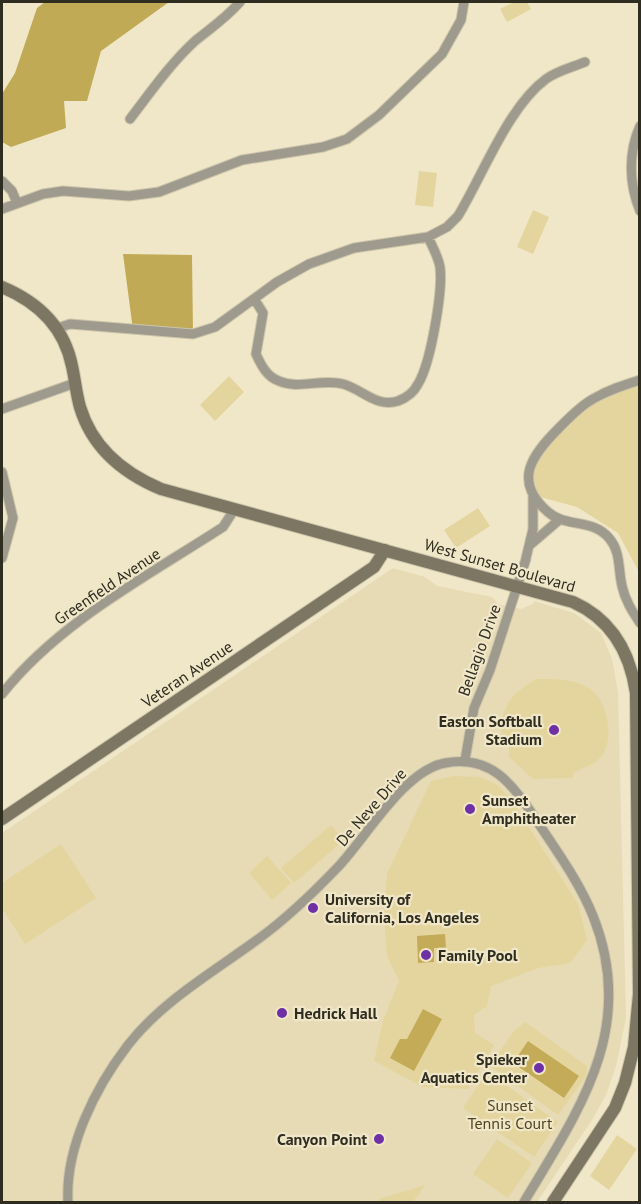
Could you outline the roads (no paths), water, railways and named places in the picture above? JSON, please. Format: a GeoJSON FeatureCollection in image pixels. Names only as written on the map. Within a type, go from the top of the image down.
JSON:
{"type":"FeatureCollection","features":[{"type":"Feature","properties":{"kind":"main road","name":"West Sunset Boulevard"},"geometry":{"type":"LineString","coordinates":[[2,287],[27,299],[57,328],[70,357],[80,408],[92,434],[120,466],[144,482],[234,510],[518,585],[573,602],[603,621],[626,653],[636,693],[639,994],[634,1047],[625,1083],[615,1108],[554,1203]]}},
{"type":"Feature","properties":{"kind":"main road","name":"Veteran Avenue"},"geometry":{"type":"LineString","coordinates":[[2,819],[374,567],[385,550]]}},
{"type":"Feature","properties":{"kind":"street"},"geometry":{"type":"LineString","coordinates":[[130,119],[172,64],[222,21],[240,2]]}},
{"type":"Feature","properties":{"kind":"street"},"geometry":{"type":"LineString","coordinates":[[2,209],[63,190],[129,196],[159,192],[242,160],[323,147],[346,139],[379,115],[442,54],[461,20],[464,2]]}},
{"type":"Feature","properties":{"kind":"street"},"geometry":{"type":"LineString","coordinates":[[57,328],[70,324],[193,334],[215,327],[278,282],[334,253],[428,237],[447,227],[459,216],[518,108],[532,91],[549,77],[585,62]]}},
{"type":"Feature","properties":{"kind":"street"},"geometry":{"type":"LineString","coordinates":[[639,126],[633,140],[631,168],[639,211]]}},
{"type":"Feature","properties":{"kind":"street"},"geometry":{"type":"LineString","coordinates":[[2,181],[12,191],[17,203]]}},
{"type":"Feature","properties":{"kind":"street"},"geometry":{"type":"LineString","coordinates":[[255,300],[263,313],[256,354],[270,375],[278,381],[294,385],[325,381],[343,384],[375,401],[398,401],[410,395],[419,383],[436,319],[440,267],[428,237]]}},
{"type":"Feature","properties":{"kind":"street"},"geometry":{"type":"LineString","coordinates":[[531,544],[533,495],[529,470],[541,446],[590,400],[639,380]]}},
{"type":"Feature","properties":{"kind":"street"},"geometry":{"type":"LineString","coordinates":[[2,409],[75,383]]}},
{"type":"Feature","properties":{"kind":"street"},"geometry":{"type":"LineString","coordinates":[[2,472],[13,518],[2,558]]}},
{"type":"Feature","properties":{"kind":"street"},"geometry":{"type":"LineString","coordinates":[[533,495],[559,520],[590,525],[609,539],[617,554],[626,601],[639,623]]}},
{"type":"Feature","properties":{"kind":"street","name":"Greenfield Avenue"},"geometry":{"type":"LineString","coordinates":[[2,694],[34,658],[64,633],[223,527],[234,510]]}},
{"type":"Feature","properties":{"kind":"street"},"geometry":{"type":"LineString","coordinates":[[531,544],[559,520]]}},
{"type":"Feature","properties":{"kind":"street","name":"Bellagio Drive"},"geometry":{"type":"LineString","coordinates":[[465,760],[474,708],[531,544]]}},
{"type":"Feature","properties":{"kind":"street","name":"De Neve Drive"},"geometry":{"type":"LineString","coordinates":[[68,1203],[71,1164],[86,1118],[100,1089],[129,1044],[154,1017],[263,935],[308,897],[342,862],[417,776],[434,765],[465,760],[491,768],[516,788],[583,895],[602,940],[607,969],[609,991],[606,1030],[596,1073],[580,1107],[524,1203]]}},
{"type":"Feature","properties":{"kind":"place","name":"Easton Softball Stadium"},"geometry":{"type":"Point","coordinates":[554,730]}},
{"type":"Feature","properties":{"kind":"place","name":"Sunset Amphitheater"},"geometry":{"type":"Point","coordinates":[470,809]}},
{"type":"Feature","properties":{"kind":"place","name":"University of California, Los Angeles"},"geometry":{"type":"Point","coordinates":[313,908]}},
{"type":"Feature","properties":{"kind":"place","name":"Family Pool"},"geometry":{"type":"Point","coordinates":[426,955]}},
{"type":"Feature","properties":{"kind":"place","name":"Hedrick Hall"},"geometry":{"type":"Point","coordinates":[282,1013]}},
{"type":"Feature","properties":{"kind":"place","name":"Spieker Aquatics Center"},"geometry":{"type":"Point","coordinates":[539,1068]}},
{"type":"Feature","properties":{"kind":"place","name":"Canyon Point"},"geometry":{"type":"Point","coordinates":[379,1139]}},
{"type":"Feature","properties":{"kind":"park label","name":"Sunset Tennis Court"},"geometry":{"type":"Point","coordinates":[510,1114]}}]}
